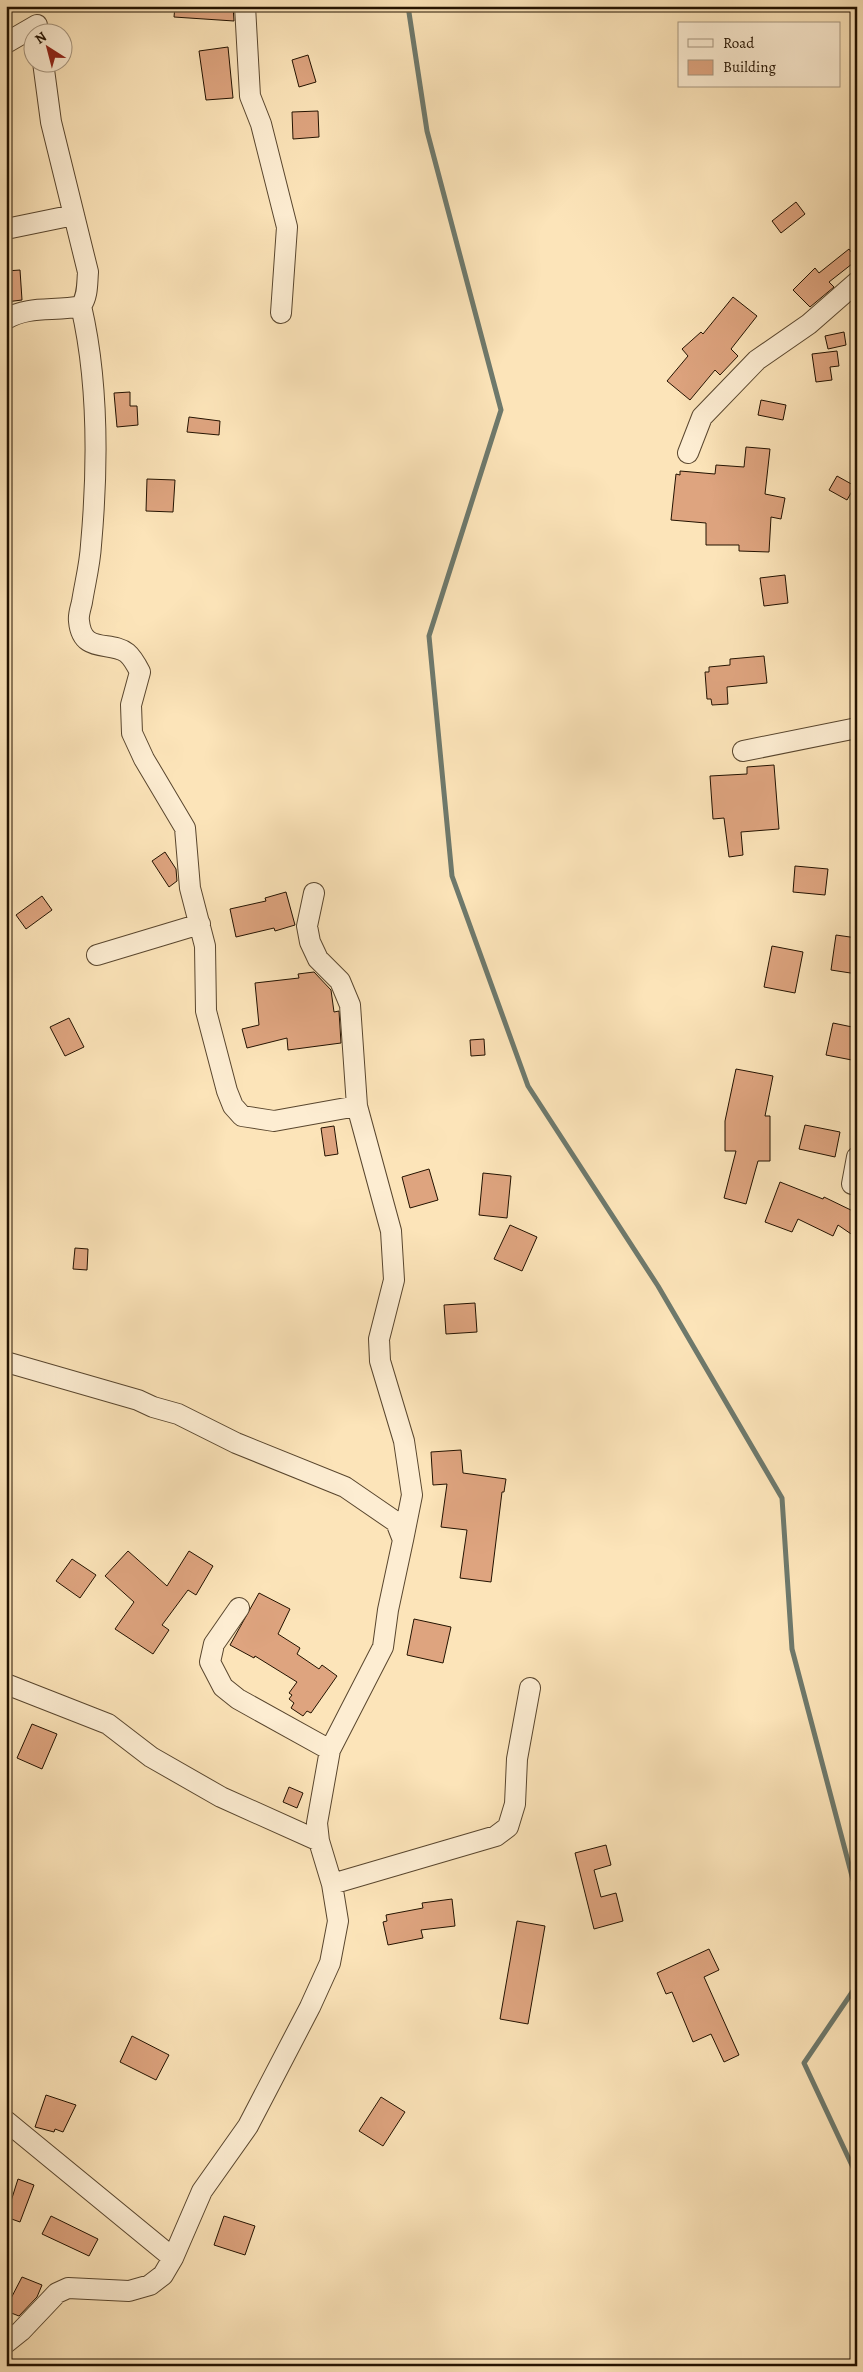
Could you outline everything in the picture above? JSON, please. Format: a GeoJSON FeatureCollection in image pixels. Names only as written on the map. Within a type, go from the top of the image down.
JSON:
{"type":"FeatureCollection","features":[{"type":"Feature","properties":{"kind":"street"},"geometry":{"type":"LineString","coordinates":[[245,6],[250,96],[261,124],[287,227],[280,313]]}},
{"type":"Feature","properties":{"kind":"street"},"geometry":{"type":"LineString","coordinates":[[6,43],[38,21]]}},
{"type":"Feature","properties":{"kind":"street"},"geometry":{"type":"LineString","coordinates":[[6,319],[28,310],[67,309],[81,306],[85,300],[88,272],[51,122],[44,72]]}},
{"type":"Feature","properties":{"kind":"street"},"geometry":{"type":"LineString","coordinates":[[6,229],[74,215]]}},
{"type":"Feature","properties":{"kind":"street"},"geometry":{"type":"LineString","coordinates":[[688,453],[702,417],[757,360],[808,324],[857,282]]}},
{"type":"Feature","properties":{"kind":"street"},"geometry":{"type":"LineString","coordinates":[[81,306],[88,338],[94,414],[95,484],[91,548],[78,621],[85,637],[92,645],[117,649],[127,653],[140,672],[131,705],[132,733],[144,759],[185,828],[190,888],[205,946],[206,1011],[227,1092],[242,1116],[274,1120],[357,1106]]}},
{"type":"Feature","properties":{"kind":"street"},"geometry":{"type":"LineString","coordinates":[[744,751],[857,728]]}},
{"type":"Feature","properties":{"kind":"street"},"geometry":{"type":"LineString","coordinates":[[6,2343],[21,2332],[57,2294],[68,2288],[129,2292],[150,2285],[163,2275],[174,2258],[202,2191],[248,2126],[330,1964],[338,1921],[332,1884],[319,1841],[317,1823],[330,1750],[383,1647],[388,1610],[412,1495],[404,1441],[380,1361],[379,1339],[394,1280],[391,1231],[357,1106],[350,1005],[340,981],[318,959],[310,942],[307,926],[314,893]]}},
{"type":"Feature","properties":{"kind":"street"},"geometry":{"type":"LineString","coordinates":[[97,955],[200,924]]}},
{"type":"Feature","properties":{"kind":"street"},"geometry":{"type":"LineString","coordinates":[[852,1184],[857,1157]]}},
{"type":"Feature","properties":{"kind":"street"},"geometry":{"type":"LineString","coordinates":[[6,1362],[138,1400],[153,1407],[178,1414],[236,1443],[344,1487],[396,1522],[403,1540]]}},
{"type":"Feature","properties":{"kind":"street"},"geometry":{"type":"LineString","coordinates":[[240,1608],[214,1644],[210,1662],[223,1688],[238,1699],[330,1750]]}},
{"type":"Feature","properties":{"kind":"street"},"geometry":{"type":"LineString","coordinates":[[6,1684],[108,1724],[151,1757],[221,1797],[319,1841]]}},
{"type":"Feature","properties":{"kind":"street"},"geometry":{"type":"LineString","coordinates":[[332,1884],[496,1836],[508,1827],[515,1804],[517,1759],[530,1688]]}},
{"type":"Feature","properties":{"kind":"street"},"geometry":{"type":"LineString","coordinates":[[6,2121],[174,2258]]}},
{"type":"Feature","properties":{"kind":"building"},"geometry":{"type":"Polygon","coordinates":[[[175,6],[233,6],[234,21],[174,17],[175,6]]]}},
{"type":"Feature","properties":{"kind":"building"},"geometry":{"type":"Polygon","coordinates":[[[228,47],[233,98],[206,100],[199,51],[228,47]]]}},
{"type":"Feature","properties":{"kind":"building"},"geometry":{"type":"Polygon","coordinates":[[[308,55],[316,82],[299,87],[292,60],[308,55]]]}},
{"type":"Feature","properties":{"kind":"building"},"geometry":{"type":"Polygon","coordinates":[[[318,111],[319,137],[293,139],[292,112],[318,111]]]}},
{"type":"Feature","properties":{"kind":"building"},"geometry":{"type":"Polygon","coordinates":[[[796,202],[805,214],[781,233],[772,221],[796,202]]]}},
{"type":"Feature","properties":{"kind":"building"},"geometry":{"type":"Polygon","coordinates":[[[849,249],[857,260],[829,282],[834,287],[810,307],[793,290],[815,268],[819,273],[849,249]]]}},
{"type":"Feature","properties":{"kind":"building"},"geometry":{"type":"Polygon","coordinates":[[[20,270],[22,300],[6,302],[6,271],[20,270]]]}},
{"type":"Feature","properties":{"kind":"building"},"geometry":{"type":"Polygon","coordinates":[[[733,297],[757,316],[731,349],[738,356],[720,375],[715,370],[690,400],[667,381],[688,356],[682,349],[701,332],[703,334],[733,297]]]}},
{"type":"Feature","properties":{"kind":"building"},"geometry":{"type":"Polygon","coordinates":[[[844,332],[846,345],[828,349],[825,336],[844,332]]]}},
{"type":"Feature","properties":{"kind":"building"},"geometry":{"type":"Polygon","coordinates":[[[837,351],[839,366],[830,367],[832,380],[816,382],[812,354],[837,351]]]}},
{"type":"Feature","properties":{"kind":"building"},"geometry":{"type":"Polygon","coordinates":[[[130,392],[130,406],[137,406],[138,425],[117,427],[114,393],[130,392]]]}},
{"type":"Feature","properties":{"kind":"building"},"geometry":{"type":"Polygon","coordinates":[[[761,400],[786,405],[783,420],[758,415],[761,400]]]}},
{"type":"Feature","properties":{"kind":"building"},"geometry":{"type":"Polygon","coordinates":[[[189,417],[220,421],[219,435],[187,432],[189,417]]]}},
{"type":"Feature","properties":{"kind":"building"},"geometry":{"type":"Polygon","coordinates":[[[746,447],[770,449],[765,494],[785,498],[781,519],[771,517],[769,552],[739,551],[739,545],[706,545],[706,523],[671,520],[676,474],[680,475],[680,471],[715,474],[716,465],[744,467],[746,447]]]}},
{"type":"Feature","properties":{"kind":"building"},"geometry":{"type":"Polygon","coordinates":[[[837,476],[855,486],[847,500],[829,490],[837,476]]]}},
{"type":"Feature","properties":{"kind":"building"},"geometry":{"type":"Polygon","coordinates":[[[147,479],[175,480],[173,512],[146,511],[147,479]]]}},
{"type":"Feature","properties":{"kind":"building"},"geometry":{"type":"Polygon","coordinates":[[[785,575],[788,603],[764,606],[760,578],[785,575]]]}},
{"type":"Feature","properties":{"kind":"building"},"geometry":{"type":"Polygon","coordinates":[[[764,656],[767,683],[727,687],[728,704],[712,705],[711,699],[707,699],[705,672],[709,672],[709,667],[730,665],[730,659],[764,656]]]}},
{"type":"Feature","properties":{"kind":"building"},"geometry":{"type":"Polygon","coordinates":[[[774,765],[779,829],[741,832],[743,855],[729,857],[724,818],[713,819],[710,776],[747,774],[747,767],[774,765]]]}},
{"type":"Feature","properties":{"kind":"building"},"geometry":{"type":"Polygon","coordinates":[[[165,852],[176,869],[177,881],[169,887],[152,861],[165,852]]]}},
{"type":"Feature","properties":{"kind":"building"},"geometry":{"type":"Polygon","coordinates":[[[795,866],[828,869],[825,895],[793,892],[795,866]]]}},
{"type":"Feature","properties":{"kind":"building"},"geometry":{"type":"Polygon","coordinates":[[[286,892],[295,925],[275,931],[274,928],[236,937],[230,909],[266,901],[265,898],[286,892]]]}},
{"type":"Feature","properties":{"kind":"building"},"geometry":{"type":"Polygon","coordinates":[[[42,896],[52,910],[26,929],[16,915],[42,896]]]}},
{"type":"Feature","properties":{"kind":"building"},"geometry":{"type":"Polygon","coordinates":[[[836,935],[857,938],[857,974],[831,970],[836,935]]]}},
{"type":"Feature","properties":{"kind":"building"},"geometry":{"type":"Polygon","coordinates":[[[772,946],[803,952],[795,993],[764,987],[772,946]]]}},
{"type":"Feature","properties":{"kind":"building"},"geometry":{"type":"Polygon","coordinates":[[[314,972],[331,990],[334,1012],[339,1011],[341,1043],[288,1050],[287,1038],[247,1048],[242,1029],[259,1025],[255,983],[299,978],[298,974],[314,972]]]}},
{"type":"Feature","properties":{"kind":"building"},"geometry":{"type":"Polygon","coordinates":[[[69,1018],[84,1047],[65,1056],[50,1027],[69,1018]]]}},
{"type":"Feature","properties":{"kind":"building"},"geometry":{"type":"Polygon","coordinates":[[[833,1023],[857,1028],[857,1061],[826,1055],[833,1023]]]}},
{"type":"Feature","properties":{"kind":"building"},"geometry":{"type":"Polygon","coordinates":[[[484,1039],[485,1055],[471,1056],[470,1040],[484,1039]]]}},
{"type":"Feature","properties":{"kind":"building"},"geometry":{"type":"Polygon","coordinates":[[[736,1069],[773,1076],[765,1116],[770,1116],[770,1161],[758,1161],[746,1204],[724,1198],[736,1151],[725,1151],[725,1121],[736,1069]]]}},
{"type":"Feature","properties":{"kind":"building"},"geometry":{"type":"Polygon","coordinates":[[[805,1125],[840,1132],[835,1157],[799,1149],[805,1125]]]}},
{"type":"Feature","properties":{"kind":"building"},"geometry":{"type":"Polygon","coordinates":[[[334,1126],[338,1154],[325,1156],[321,1128],[334,1126]]]}},
{"type":"Feature","properties":{"kind":"building"},"geometry":{"type":"Polygon","coordinates":[[[429,1169],[438,1200],[410,1208],[402,1177],[429,1169]]]}},
{"type":"Feature","properties":{"kind":"building"},"geometry":{"type":"Polygon","coordinates":[[[483,1173],[511,1176],[507,1218],[479,1215],[483,1173]]]}},
{"type":"Feature","properties":{"kind":"building"},"geometry":{"type":"Polygon","coordinates":[[[780,1182],[823,1199],[824,1197],[857,1213],[857,1238],[838,1225],[833,1236],[798,1219],[792,1232],[765,1222],[780,1182]]]}},
{"type":"Feature","properties":{"kind":"building"},"geometry":{"type":"Polygon","coordinates":[[[510,1225],[537,1237],[522,1271],[494,1259],[510,1225]]]}},
{"type":"Feature","properties":{"kind":"building"},"geometry":{"type":"Polygon","coordinates":[[[75,1248],[88,1249],[87,1270],[73,1269],[75,1248]]]}},
{"type":"Feature","properties":{"kind":"building"},"geometry":{"type":"Polygon","coordinates":[[[475,1303],[477,1332],[446,1334],[444,1305],[475,1303]]]}},
{"type":"Feature","properties":{"kind":"building"},"geometry":{"type":"Polygon","coordinates":[[[461,1450],[463,1473],[506,1479],[504,1492],[502,1492],[491,1582],[460,1578],[467,1530],[441,1527],[447,1484],[433,1485],[431,1452],[461,1450]]]}},
{"type":"Feature","properties":{"kind":"building"},"geometry":{"type":"Polygon","coordinates":[[[128,1551],[167,1586],[189,1551],[213,1566],[196,1595],[188,1590],[162,1625],[169,1630],[153,1654],[115,1629],[134,1602],[105,1576],[128,1551]]]}},
{"type":"Feature","properties":{"kind":"building"},"geometry":{"type":"Polygon","coordinates":[[[72,1559],[96,1575],[80,1598],[56,1581],[72,1559]]]}},
{"type":"Feature","properties":{"kind":"building"},"geometry":{"type":"Polygon","coordinates":[[[259,1593],[290,1609],[278,1634],[300,1648],[297,1654],[319,1669],[322,1665],[337,1676],[311,1713],[307,1711],[303,1716],[291,1708],[294,1703],[289,1699],[292,1695],[289,1693],[297,1682],[255,1656],[254,1658],[230,1645],[259,1593]]]}},
{"type":"Feature","properties":{"kind":"building"},"geometry":{"type":"Polygon","coordinates":[[[414,1619],[451,1627],[443,1663],[407,1655],[414,1619]]]}},
{"type":"Feature","properties":{"kind":"building"},"geometry":{"type":"Polygon","coordinates":[[[32,1724],[57,1734],[42,1769],[17,1758],[32,1724]]]}},
{"type":"Feature","properties":{"kind":"building"},"geometry":{"type":"Polygon","coordinates":[[[289,1787],[303,1793],[297,1808],[283,1802],[289,1787]]]}},
{"type":"Feature","properties":{"kind":"building"},"geometry":{"type":"Polygon","coordinates":[[[606,1845],[611,1865],[594,1870],[601,1897],[616,1893],[623,1921],[594,1929],[575,1853],[606,1845]]]}},
{"type":"Feature","properties":{"kind":"building"},"geometry":{"type":"Polygon","coordinates":[[[452,1899],[455,1926],[421,1930],[423,1938],[388,1945],[383,1922],[387,1921],[386,1915],[423,1908],[422,1903],[452,1899]]]}},
{"type":"Feature","properties":{"kind":"building"},"geometry":{"type":"Polygon","coordinates":[[[517,1921],[545,1926],[528,2024],[500,2019],[517,1921]]]}},
{"type":"Feature","properties":{"kind":"building"},"geometry":{"type":"Polygon","coordinates":[[[709,1949],[719,1970],[704,1977],[739,2055],[724,2062],[711,2034],[693,2042],[672,1992],[666,1994],[657,1973],[709,1949]]]}},
{"type":"Feature","properties":{"kind":"building"},"geometry":{"type":"Polygon","coordinates":[[[132,2036],[169,2055],[156,2080],[120,2062],[132,2036]]]}},
{"type":"Feature","properties":{"kind":"building"},"geometry":{"type":"Polygon","coordinates":[[[46,2095],[76,2105],[63,2132],[55,2129],[54,2132],[35,2127],[46,2095]]]}},
{"type":"Feature","properties":{"kind":"building"},"geometry":{"type":"Polygon","coordinates":[[[381,2097],[405,2112],[383,2146],[359,2131],[381,2097]]]}},
{"type":"Feature","properties":{"kind":"building"},"geometry":{"type":"Polygon","coordinates":[[[18,2179],[34,2185],[20,2222],[6,2217],[18,2179]]]}},
{"type":"Feature","properties":{"kind":"building"},"geometry":{"type":"Polygon","coordinates":[[[51,2216],[98,2239],[89,2256],[42,2234],[51,2216]]]}},
{"type":"Feature","properties":{"kind":"building"},"geometry":{"type":"Polygon","coordinates":[[[224,2216],[255,2226],[245,2255],[214,2245],[224,2216]]]}},
{"type":"Feature","properties":{"kind":"building"},"geometry":{"type":"Polygon","coordinates":[[[22,2277],[42,2285],[37,2297],[19,2316],[6,2311],[6,2308],[22,2277]]]}},
{"type":"Feature","properties":{"kind":"waterway"},"geometry":{"type":"LineString","coordinates":[[408,6],[427,131],[501,410],[429,636],[452,876],[528,1086],[658,1286],[782,1498],[792,1649],[857,1895]]}},
{"type":"Feature","properties":{"kind":"waterway"},"geometry":{"type":"LineString","coordinates":[[857,1985],[804,2063],[857,2176]]}}]}
